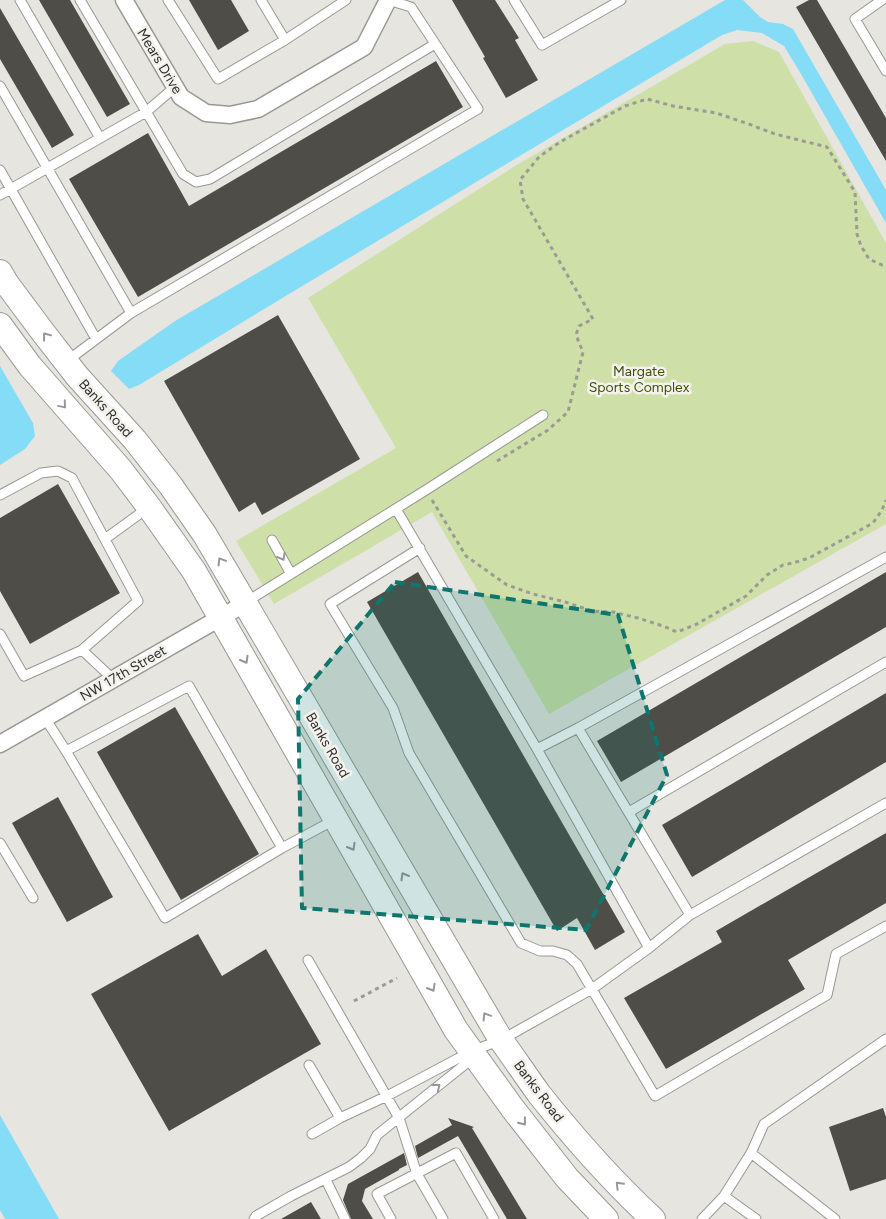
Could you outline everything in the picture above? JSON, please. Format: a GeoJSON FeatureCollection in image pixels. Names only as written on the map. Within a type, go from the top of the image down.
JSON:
{"type":"FeatureCollection","features":[{"type":"Feature","properties":{"kind":"street","name":"Mears Drive"},"geometry":{"type":"LineString","coordinates":[[124,0],[181,97],[206,114],[230,115],[258,109],[364,47],[388,0]]}},
{"type":"Feature","properties":{"kind":"street","name":"Banks Road"},"geometry":{"type":"LineString","coordinates":[[0,272],[77,376],[135,440],[171,486],[205,535],[501,1040],[538,1092],[594,1159],[654,1219]]}},
{"type":"Feature","properties":{"kind":"street"},"geometry":{"type":"LineString","coordinates":[[0,325],[30,366],[121,470],[149,506],[194,572],[456,1030],[513,1109],[567,1178],[606,1219]]}},
{"type":"Feature","properties":{"kind":"street","name":"NW 17th Street"},"geometry":{"type":"LineString","coordinates":[[3,740],[246,603]]}},
{"type":"Feature","properties":{"kind":"lane"},"geometry":{"type":"LineString","coordinates":[[20,0],[100,138]]}},
{"type":"Feature","properties":{"kind":"lane"},"geometry":{"type":"LineString","coordinates":[[80,0],[184,174],[196,182],[210,179],[435,44]]}},
{"type":"Feature","properties":{"kind":"lane"},"geometry":{"type":"LineString","coordinates":[[168,0],[218,79],[285,40],[346,0]]}},
{"type":"Feature","properties":{"kind":"lane"},"geometry":{"type":"LineString","coordinates":[[261,0],[285,40]]}},
{"type":"Feature","properties":{"kind":"lane"},"geometry":{"type":"LineString","coordinates":[[66,362],[131,314],[478,109],[411,7],[388,0]]}},
{"type":"Feature","properties":{"kind":"lane"},"geometry":{"type":"LineString","coordinates":[[514,0],[542,45],[621,0]]}},
{"type":"Feature","properties":{"kind":"lane"},"geometry":{"type":"LineString","coordinates":[[882,0],[855,19],[886,71]]}},
{"type":"Feature","properties":{"kind":"lane"},"geometry":{"type":"LineString","coordinates":[[0,86],[131,314]]}},
{"type":"Feature","properties":{"kind":"lane"},"geometry":{"type":"LineString","coordinates":[[0,195],[146,112],[175,88]]}},
{"type":"Feature","properties":{"kind":"lane"},"geometry":{"type":"LineString","coordinates":[[0,170],[96,340]]}},
{"type":"Feature","properties":{"kind":"lane"},"geometry":{"type":"LineString","coordinates":[[246,603],[543,415]]}},
{"type":"Feature","properties":{"kind":"lane"},"geometry":{"type":"LineString","coordinates":[[0,495],[41,473],[58,471],[72,478],[138,601],[82,650],[24,676],[0,634]]}},
{"type":"Feature","properties":{"kind":"lane"},"geometry":{"type":"LineString","coordinates":[[105,539],[149,506]]}},
{"type":"Feature","properties":{"kind":"lane"},"geometry":{"type":"LineString","coordinates":[[396,509],[538,749],[649,948]]}},
{"type":"Feature","properties":{"kind":"lane"},"geometry":{"type":"LineString","coordinates":[[272,540],[291,574]]}},
{"type":"Feature","properties":{"kind":"lane"},"geometry":{"type":"LineString","coordinates":[[420,548],[330,604],[393,708],[409,753],[521,943],[540,950],[567,955],[577,964],[655,1096],[827,995],[836,954],[886,926]]}},
{"type":"Feature","properties":{"kind":"lane"},"geometry":{"type":"LineString","coordinates":[[538,749],[886,557]]}},
{"type":"Feature","properties":{"kind":"lane"},"geometry":{"type":"LineString","coordinates":[[82,650],[113,679]]}},
{"type":"Feature","properties":{"kind":"lane"},"geometry":{"type":"LineString","coordinates":[[629,812],[886,662]]}},
{"type":"Feature","properties":{"kind":"lane"},"geometry":{"type":"LineString","coordinates":[[66,751],[189,686],[282,848]]}},
{"type":"Feature","properties":{"kind":"lane"},"geometry":{"type":"LineString","coordinates":[[45,718],[165,918],[282,848],[336,819]]}},
{"type":"Feature","properties":{"kind":"lane"},"geometry":{"type":"LineString","coordinates":[[578,728],[690,915]]}},
{"type":"Feature","properties":{"kind":"lane"},"geometry":{"type":"LineString","coordinates":[[312,1134],[472,1052],[501,1040],[592,989],[649,948],[690,915],[886,803]]}},
{"type":"Feature","properties":{"kind":"lane"},"geometry":{"type":"LineString","coordinates":[[0,843],[33,898]]}},
{"type":"Feature","properties":{"kind":"lane"},"geometry":{"type":"LineString","coordinates":[[308,960],[400,1118],[417,1174],[443,1219]]}},
{"type":"Feature","properties":{"kind":"lane"},"geometry":{"type":"LineString","coordinates":[[702,1219],[724,1196],[751,1153],[764,1124],[886,1039]]}},
{"type":"Feature","properties":{"kind":"lane"},"geometry":{"type":"LineString","coordinates":[[254,1219],[290,1196],[350,1167],[370,1149],[377,1135],[468,1062],[472,1052]]}},
{"type":"Feature","properties":{"kind":"lane"},"geometry":{"type":"LineString","coordinates":[[309,1065],[340,1118]]}},
{"type":"Feature","properties":{"kind":"lane"},"geometry":{"type":"LineString","coordinates":[[391,1219],[377,1194],[456,1153],[494,1219]]}},
{"type":"Feature","properties":{"kind":"lane"},"geometry":{"type":"LineString","coordinates":[[751,1153],[835,1219]]}},
{"type":"Feature","properties":{"kind":"lane"},"geometry":{"type":"LineString","coordinates":[[326,1180],[345,1219]]}},
{"type":"Feature","properties":{"kind":"lane"},"geometry":{"type":"LineString","coordinates":[[724,1196],[756,1219]]}},
{"type":"Feature","properties":{"kind":"path"},"geometry":{"type":"LineString","coordinates":[[490,465],[548,430],[568,412],[583,352],[576,335],[579,326],[593,319],[523,199],[520,180],[539,157],[560,142],[624,106],[647,99],[673,106],[716,113],[775,134],[827,147],[855,192],[857,234],[861,246],[869,260],[886,266]]}},
{"type":"Feature","properties":{"kind":"path"},"geometry":{"type":"LineString","coordinates":[[440,495],[432,500],[466,556],[507,585],[592,612],[613,612],[638,618],[677,632],[697,624],[746,596],[767,575],[783,565],[809,558],[873,523],[886,500]]}},
{"type":"Feature","properties":{"kind":"path"},"geometry":{"type":"LineString","coordinates":[[354,1001],[397,978]]}},
{"type":"Feature","properties":{"kind":"highlighted area"},"geometry":{"type":"Polygon","coordinates":[[[395,582],[618,615],[667,775],[586,930],[302,908],[298,699],[395,582]]]}},
{"type":"Feature","properties":{"kind":"green space","name":"Margate Sports Complex"},"geometry":{"type":"Polygon","coordinates":[[[753,41],[779,52],[886,243],[886,524],[549,714],[432,512],[274,604],[236,541],[396,448],[308,298],[515,166],[725,44],[753,41]]]}},
{"type":"Feature","properties":{"kind":"water"},"geometry":{"type":"Polygon","coordinates":[[[725,0],[743,0],[760,17],[768,22],[783,24],[793,29],[886,190],[886,223],[784,46],[762,33],[737,30],[722,35],[139,385],[129,389],[111,371],[118,361],[175,321],[725,0]]]}},
{"type":"Feature","properties":{"kind":"water"},"geometry":{"type":"Polygon","coordinates":[[[0,366],[33,423],[35,436],[25,449],[0,465],[0,366]]]}},
{"type":"Feature","properties":{"kind":"water"},"geometry":{"type":"Polygon","coordinates":[[[0,1115],[59,1219],[5,1219],[0,1210],[0,1115]]]}},
{"type":"Feature","properties":{"kind":"building"},"geometry":{"type":"Polygon","coordinates":[[[39,0],[70,0],[130,104],[107,117],[39,0]]]}},
{"type":"Feature","properties":{"kind":"building"},"geometry":{"type":"Polygon","coordinates":[[[189,0],[231,0],[249,31],[218,50],[189,0]]]}},
{"type":"Feature","properties":{"kind":"building"},"geometry":{"type":"Polygon","coordinates":[[[452,0],[495,0],[519,38],[515,40],[538,80],[506,98],[452,0]]]}},
{"type":"Feature","properties":{"kind":"building"},"geometry":{"type":"Polygon","coordinates":[[[809,0],[817,0],[886,118],[886,161],[796,7],[809,0]]]}},
{"type":"Feature","properties":{"kind":"building"},"geometry":{"type":"Polygon","coordinates":[[[0,8],[74,135],[52,148],[0,59],[0,8]]]}},
{"type":"Feature","properties":{"kind":"building"},"geometry":{"type":"Polygon","coordinates":[[[436,61],[463,107],[138,297],[69,179],[148,133],[189,206],[436,61]]]}},
{"type":"Feature","properties":{"kind":"building"},"geometry":{"type":"Polygon","coordinates":[[[278,315],[360,459],[262,515],[255,502],[239,512],[164,381],[278,315]]]}},
{"type":"Feature","properties":{"kind":"building"},"geometry":{"type":"Polygon","coordinates":[[[58,484],[120,593],[30,644],[0,591],[0,518],[58,484]]]}},
{"type":"Feature","properties":{"kind":"building"},"geometry":{"type":"Polygon","coordinates":[[[418,572],[625,932],[595,950],[577,918],[557,931],[367,602],[418,572]]]}},
{"type":"Feature","properties":{"kind":"building"},"geometry":{"type":"Polygon","coordinates":[[[886,572],[886,627],[621,782],[597,741],[886,572]]]}},
{"type":"Feature","properties":{"kind":"building"},"geometry":{"type":"Polygon","coordinates":[[[886,693],[886,762],[692,877],[662,825],[886,693]]]}},
{"type":"Feature","properties":{"kind":"building"},"geometry":{"type":"Polygon","coordinates":[[[175,707],[259,854],[181,900],[97,752],[175,707]]]}},
{"type":"Feature","properties":{"kind":"building"},"geometry":{"type":"Polygon","coordinates":[[[58,797],[113,897],[67,922],[12,823],[58,797]]]}},
{"type":"Feature","properties":{"kind":"building"},"geometry":{"type":"Polygon","coordinates":[[[886,833],[886,903],[788,960],[805,989],[666,1069],[624,998],[722,942],[716,931],[886,833]]]}},
{"type":"Feature","properties":{"kind":"building"},"geometry":{"type":"Polygon","coordinates":[[[198,934],[222,976],[266,949],[321,1044],[169,1131],[91,994],[198,934]]]}},
{"type":"Feature","properties":{"kind":"building"},"geometry":{"type":"Polygon","coordinates":[[[883,1108],[886,1117],[886,1179],[850,1191],[829,1127],[883,1108]]]}},
{"type":"Feature","properties":{"kind":"building"},"geometry":{"type":"Polygon","coordinates":[[[448,1118],[474,1127],[472,1128],[527,1219],[507,1219],[458,1136],[418,1158],[415,1146],[452,1125],[448,1118]]]}},
{"type":"Feature","properties":{"kind":"building"},"geometry":{"type":"Polygon","coordinates":[[[404,1153],[407,1165],[365,1189],[362,1201],[373,1219],[351,1219],[343,1200],[348,1184],[404,1153]]]}},
{"type":"Feature","properties":{"kind":"building"},"geometry":{"type":"Polygon","coordinates":[[[311,1202],[321,1219],[281,1219],[311,1202]]]}}]}
